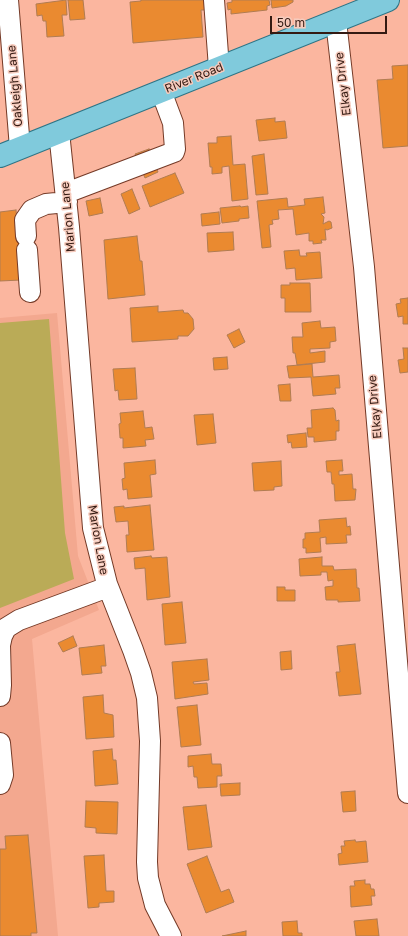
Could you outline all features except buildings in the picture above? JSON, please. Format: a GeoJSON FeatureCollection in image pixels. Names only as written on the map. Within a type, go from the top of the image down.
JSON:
{"type":"FeatureCollection","features":[{"type":"Feature","properties":{"kind":"main road","name":"River Road"},"geometry":{"type":"LineString","coordinates":[[0,156],[386,0]]}},
{"type":"Feature","properties":{"kind":"street","name":"Oakleigh Lane"},"geometry":{"type":"LineString","coordinates":[[8,0],[20,148]]}},
{"type":"Feature","properties":{"kind":"street"},"geometry":{"type":"LineString","coordinates":[[214,0],[219,68]]}},
{"type":"Feature","properties":{"kind":"street","name":"Elkay Drive"},"geometry":{"type":"LineString","coordinates":[[336,21],[364,267],[408,793]]}},
{"type":"Feature","properties":{"kind":"street"},"geometry":{"type":"LineString","coordinates":[[30,292],[25,220],[32,210],[174,152],[173,123],[161,91]]}},
{"type":"Feature","properties":{"kind":"street","name":"Marion Lane"},"geometry":{"type":"LineString","coordinates":[[59,132],[66,197],[92,514],[96,541],[108,587],[133,650],[141,673],[147,698],[150,741],[147,862],[148,878],[155,905],[171,936]]}},
{"type":"Feature","properties":{"kind":"street"},"geometry":{"type":"LineString","coordinates":[[0,696],[0,645],[6,628],[18,620],[108,587]]}},
{"type":"Feature","properties":{"kind":"street"},"geometry":{"type":"LineString","coordinates":[[0,743],[2,775],[0,784]]}},
{"type":"Feature","properties":{"kind":"shaded area"},"geometry":{"type":"Polygon","coordinates":[[[57,313],[78,556],[99,610],[32,639],[58,936],[0,936],[0,318],[57,313]]]}},
{"type":"Feature","properties":{"kind":"shaded area"},"geometry":{"type":"Polygon","coordinates":[[[49,319],[65,533],[74,579],[0,608],[0,323],[49,319]]]}}]}
